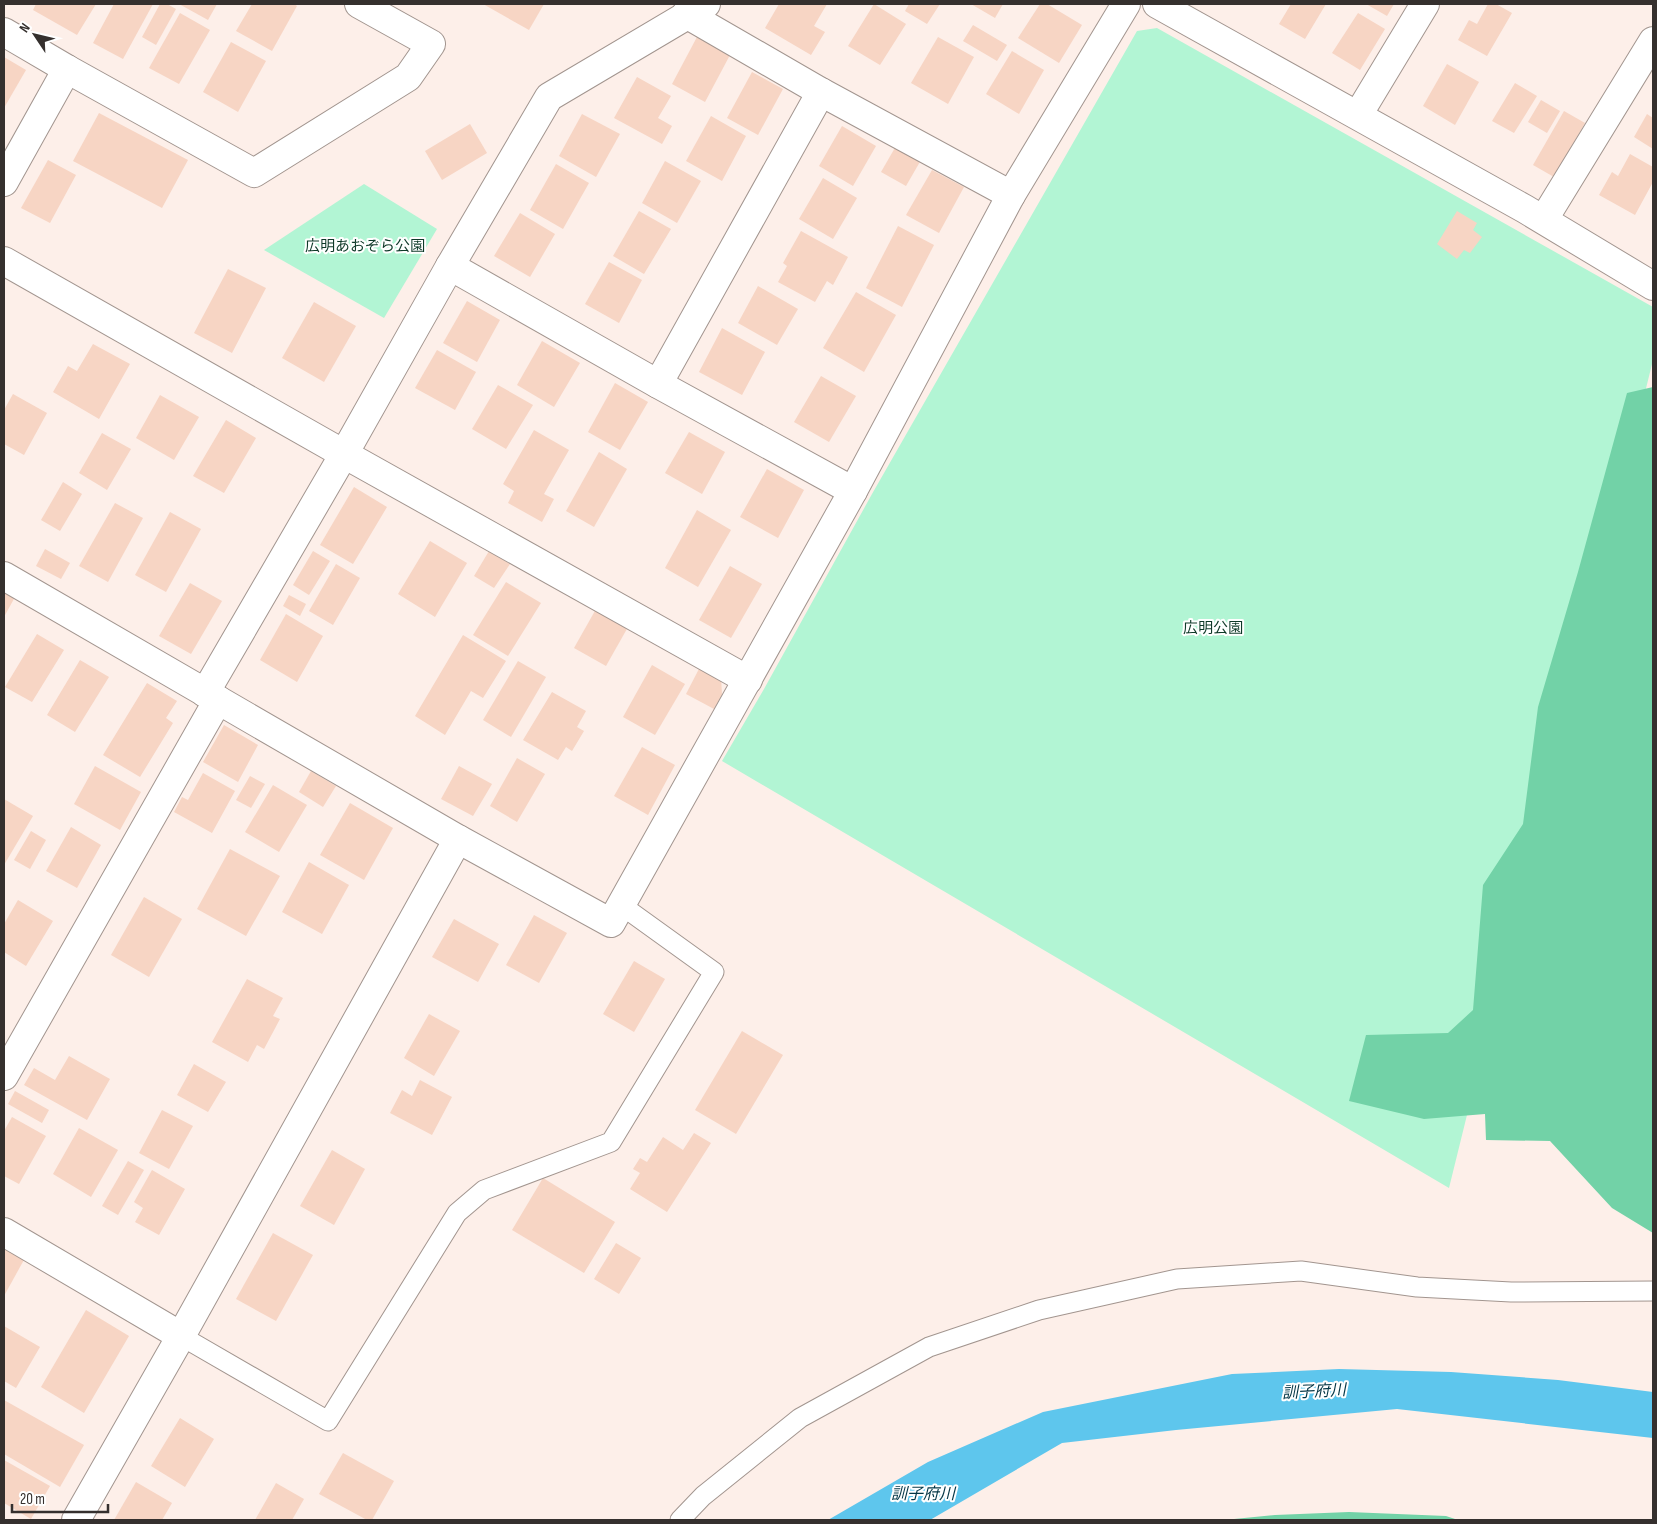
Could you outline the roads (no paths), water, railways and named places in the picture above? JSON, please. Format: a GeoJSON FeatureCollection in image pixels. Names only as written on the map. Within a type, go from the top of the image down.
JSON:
{"type":"FeatureCollection","features":[{"type":"Feature","properties":{"kind":"street"},"geometry":{"type":"LineString","coordinates":[[4,32],[254,173],[408,77],[431,44],[359,4]]}},
{"type":"Feature","properties":{"kind":"street"},"geometry":{"type":"LineString","coordinates":[[4,576],[458,839],[611,923],[853,491],[1011,195],[1126,4]]}},
{"type":"Feature","properties":{"kind":"street"},"geometry":{"type":"LineString","coordinates":[[1157,4],[1544,219],[1653,286]]}},
{"type":"Feature","properties":{"kind":"street"},"geometry":{"type":"LineString","coordinates":[[1358,115],[1425,4]]}},
{"type":"Feature","properties":{"kind":"street"},"geometry":{"type":"LineString","coordinates":[[4,1076],[344,454],[450,266],[549,97],[696,9],[821,92],[1011,195]]}},
{"type":"Feature","properties":{"kind":"street"},"geometry":{"type":"LineString","coordinates":[[1544,219],[1653,41]]}},
{"type":"Feature","properties":{"kind":"street"},"geometry":{"type":"LineString","coordinates":[[4,182],[67,69]]}},
{"type":"Feature","properties":{"kind":"street"},"geometry":{"type":"LineString","coordinates":[[658,384],[821,92]]}},
{"type":"Feature","properties":{"kind":"street"},"geometry":{"type":"LineString","coordinates":[[4,261],[748,680]]}},
{"type":"Feature","properties":{"kind":"street"},"geometry":{"type":"LineString","coordinates":[[450,266],[658,384],[853,491]]}},
{"type":"Feature","properties":{"kind":"street"},"geometry":{"type":"LineString","coordinates":[[76,1520],[181,1336],[458,839]]}},
{"type":"Feature","properties":{"kind":"street"},"geometry":{"type":"LineString","coordinates":[[4,1232],[181,1336]]}},
{"type":"Feature","properties":{"kind":"lane"},"geometry":{"type":"LineString","coordinates":[[181,1336],[328,1421],[457,1213],[484,1190],[611,1142],[714,972],[621,905]]}},
{"type":"Feature","properties":{"kind":"lane"},"geometry":{"type":"LineString","coordinates":[[680,1520],[703,1496],[800,1418],[929,1348],[1039,1310],[1177,1280],[1301,1271],[1417,1287],[1511,1292],[1653,1291]]}},
{"type":"Feature","properties":{"kind":"water","name":"訓子府川"},"geometry":{"type":"Polygon","coordinates":[[[1339,1369],[1451,1372],[1558,1380],[1653,1392],[1653,1438],[1397,1409],[1176,1430],[1062,1443],[930,1520],[828,1520],[928,1462],[1043,1412],[1232,1374],[1339,1369]]]}},
{"type":"Feature","properties":{"kind":"park label","name":"広明あおぞら公園"},"geometry":{"type":"Point","coordinates":[365,246]}},
{"type":"Feature","properties":{"kind":"park label","name":"広明公園"},"geometry":{"type":"Point","coordinates":[1213,628]}}]}
